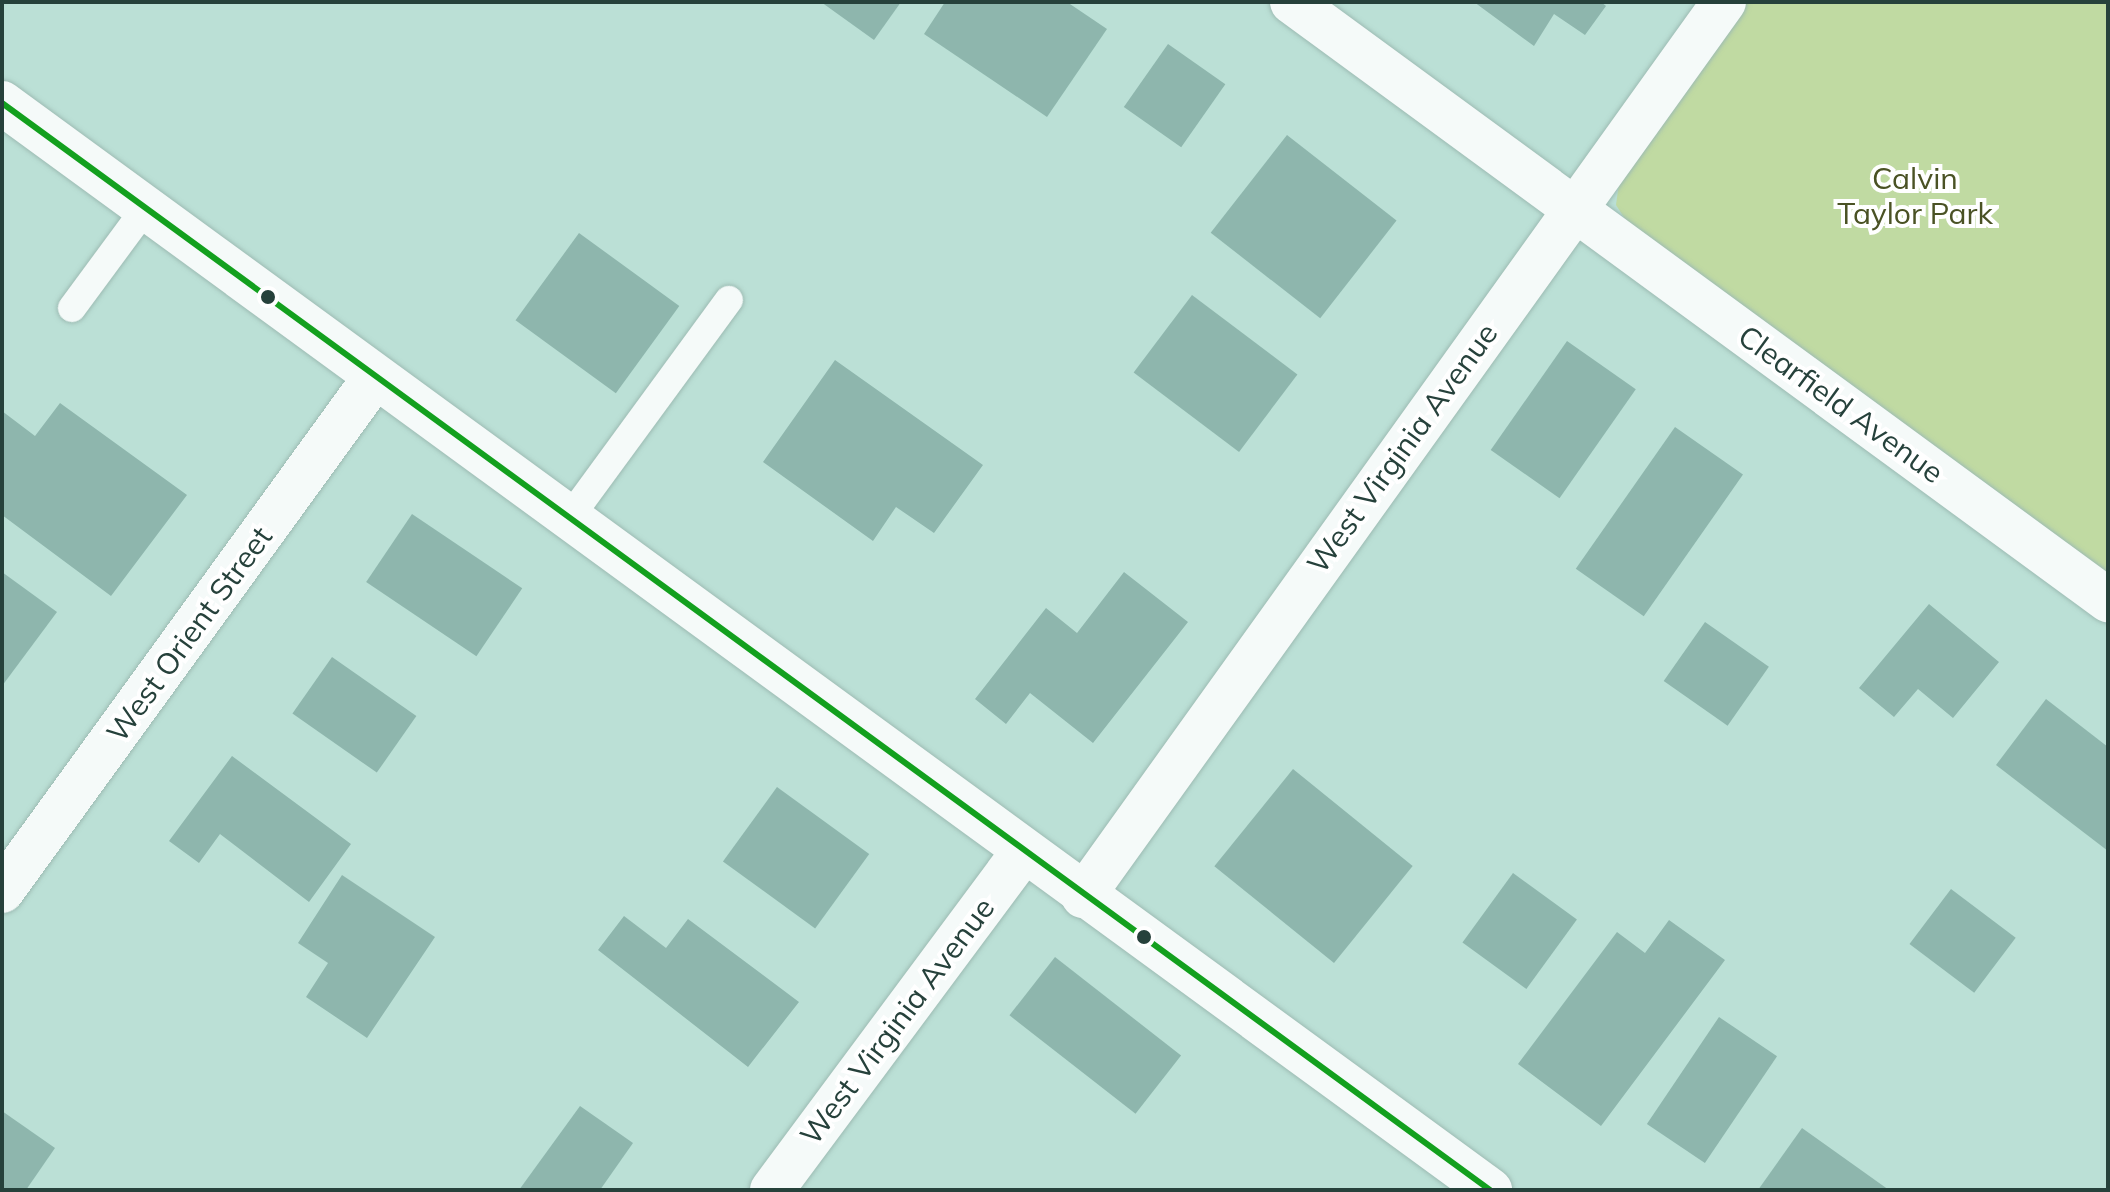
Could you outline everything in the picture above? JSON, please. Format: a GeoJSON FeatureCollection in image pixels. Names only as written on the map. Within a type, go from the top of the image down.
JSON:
{"type":"FeatureCollection","features":[{"type":"Feature","properties":{"kind":"street","name":"Clearfield Avenue"},"geometry":{"type":"LineString","coordinates":[[1292,2],[2108,600]]}},
{"type":"Feature","properties":{"kind":"street","name":"West Virginia Avenue"},"geometry":{"type":"LineString","coordinates":[[1083,896],[1724,2]]}},
{"type":"Feature","properties":{"kind":"street"},"geometry":{"type":"LineString","coordinates":[[2,103],[1083,896],[1490,1190]]}},
{"type":"Feature","properties":{"kind":"street","name":"West Orient Street"},"geometry":{"type":"LineString","coordinates":[[2,891],[375,377]]}},
{"type":"Feature","properties":{"kind":"street","name":"West Virginia Avenue"},"geometry":{"type":"LineString","coordinates":[[772,1190],[1023,852]]}},
{"type":"Feature","properties":{"kind":"lane"},"geometry":{"type":"LineString","coordinates":[[72,308],[145,209]]}},
{"type":"Feature","properties":{"kind":"lane"},"geometry":{"type":"LineString","coordinates":[[570,517],[729,300]]}},
{"type":"Feature","properties":{"kind":"green space","name":"Calvin Taylor Park"},"geometry":{"type":"Polygon","coordinates":[[[1747,2],[2108,2],[2108,575],[1632,230],[1616,205],[1620,176],[1747,2]]]}},
{"type":"Feature","properties":{"kind":"building"},"geometry":{"type":"Polygon","coordinates":[[[821,2],[901,2],[874,40],[821,2]]]}},
{"type":"Feature","properties":{"kind":"building"},"geometry":{"type":"Polygon","coordinates":[[[945,2],[1067,2],[1107,29],[1047,117],[924,34],[945,2]]]}},
{"type":"Feature","properties":{"kind":"building"},"geometry":{"type":"Polygon","coordinates":[[[1474,2],[1601,2],[1606,6],[1585,35],[1554,14],[1534,46],[1474,2]]]}},
{"type":"Feature","properties":{"kind":"building"},"geometry":{"type":"Polygon","coordinates":[[[1168,44],[1225,84],[1181,147],[1124,107],[1168,44]]]}},
{"type":"Feature","properties":{"kind":"building"},"geometry":{"type":"Polygon","coordinates":[[[1287,135],[1397,221],[1320,318],[1211,233],[1287,135]]]}},
{"type":"Feature","properties":{"kind":"building"},"geometry":{"type":"Polygon","coordinates":[[[579,233],[679,306],[616,393],[516,320],[579,233]]]}},
{"type":"Feature","properties":{"kind":"building"},"geometry":{"type":"Polygon","coordinates":[[[1192,295],[1297,374],[1239,452],[1134,372],[1192,295]]]}},
{"type":"Feature","properties":{"kind":"building"},"geometry":{"type":"Polygon","coordinates":[[[1567,341],[1636,389],[1560,498],[1491,450],[1567,341]]]}},
{"type":"Feature","properties":{"kind":"building"},"geometry":{"type":"Polygon","coordinates":[[[835,360],[983,465],[934,533],[896,507],[873,541],[763,462],[835,360]]]}},
{"type":"Feature","properties":{"kind":"building"},"geometry":{"type":"Polygon","coordinates":[[[60,403],[187,495],[111,596],[2,515],[2,411],[35,436],[60,403]]]}},
{"type":"Feature","properties":{"kind":"building"},"geometry":{"type":"Polygon","coordinates":[[[1675,427],[1743,475],[1644,616],[1576,569],[1675,427]]]}},
{"type":"Feature","properties":{"kind":"building"},"geometry":{"type":"Polygon","coordinates":[[[412,514],[522,588],[476,656],[366,582],[412,514]]]}},
{"type":"Feature","properties":{"kind":"building"},"geometry":{"type":"Polygon","coordinates":[[[2,572],[57,612],[2,686],[2,572]]]}},
{"type":"Feature","properties":{"kind":"building"},"geometry":{"type":"Polygon","coordinates":[[[1124,572],[1188,622],[1093,743],[1030,693],[1006,724],[975,699],[1046,608],[1077,633],[1124,572]]]}},
{"type":"Feature","properties":{"kind":"building"},"geometry":{"type":"Polygon","coordinates":[[[1929,604],[1999,662],[1953,718],[1918,689],[1894,717],[1859,688],[1929,604]]]}},
{"type":"Feature","properties":{"kind":"building"},"geometry":{"type":"Polygon","coordinates":[[[1705,622],[1769,667],[1728,726],[1664,681],[1705,622]]]}},
{"type":"Feature","properties":{"kind":"building"},"geometry":{"type":"Polygon","coordinates":[[[332,657],[416,716],[377,773],[292,714],[332,657]]]}},
{"type":"Feature","properties":{"kind":"building"},"geometry":{"type":"Polygon","coordinates":[[[2046,699],[2108,747],[2108,851],[1996,765],[2046,699]]]}},
{"type":"Feature","properties":{"kind":"building"},"geometry":{"type":"Polygon","coordinates":[[[232,756],[351,844],[309,902],[220,834],[199,863],[169,841],[232,756]]]}},
{"type":"Feature","properties":{"kind":"building"},"geometry":{"type":"Polygon","coordinates":[[[1293,769],[1413,866],[1334,963],[1214,866],[1293,769]]]}},
{"type":"Feature","properties":{"kind":"building"},"geometry":{"type":"Polygon","coordinates":[[[777,787],[869,854],[815,928],[723,861],[777,787]]]}},
{"type":"Feature","properties":{"kind":"building"},"geometry":{"type":"Polygon","coordinates":[[[1513,873],[1577,919],[1526,989],[1462,943],[1513,873]]]}},
{"type":"Feature","properties":{"kind":"building"},"geometry":{"type":"Polygon","coordinates":[[[342,875],[435,937],[367,1038],[306,997],[328,963],[298,943],[342,875]]]}},
{"type":"Feature","properties":{"kind":"building"},"geometry":{"type":"Polygon","coordinates":[[[1951,889],[2016,938],[1974,993],[1909,944],[1951,889]]]}},
{"type":"Feature","properties":{"kind":"building"},"geometry":{"type":"Polygon","coordinates":[[[624,916],[666,948],[688,919],[799,1002],[748,1067],[598,950],[624,916]]]}},
{"type":"Feature","properties":{"kind":"building"},"geometry":{"type":"Polygon","coordinates":[[[1669,920],[1725,960],[1601,1126],[1518,1064],[1617,932],[1645,953],[1669,920]]]}},
{"type":"Feature","properties":{"kind":"building"},"geometry":{"type":"Polygon","coordinates":[[[1055,957],[1181,1056],[1136,1114],[1009,1015],[1055,957]]]}},
{"type":"Feature","properties":{"kind":"building"},"geometry":{"type":"Polygon","coordinates":[[[1719,1017],[1777,1056],[1705,1163],[1647,1124],[1719,1017]]]}},
{"type":"Feature","properties":{"kind":"building"},"geometry":{"type":"Polygon","coordinates":[[[580,1106],[633,1143],[600,1190],[519,1190],[580,1106]]]}},
{"type":"Feature","properties":{"kind":"building"},"geometry":{"type":"Polygon","coordinates":[[[2,1111],[55,1148],[26,1190],[2,1190],[2,1111]]]}},
{"type":"Feature","properties":{"kind":"building"},"geometry":{"type":"Polygon","coordinates":[[[1802,1128],[1889,1190],[1758,1190],[1802,1128]]]}},
{"type":"Feature","properties":{"kind":"transit line"},"geometry":{"type":"LineString","coordinates":[[2,103],[1490,1190]]}}]}
